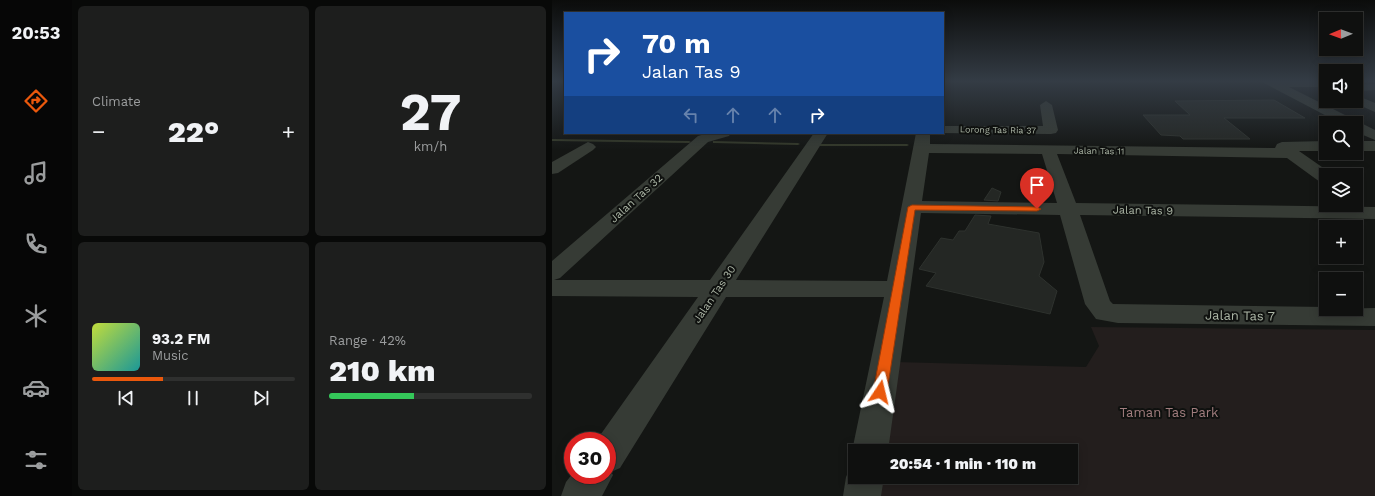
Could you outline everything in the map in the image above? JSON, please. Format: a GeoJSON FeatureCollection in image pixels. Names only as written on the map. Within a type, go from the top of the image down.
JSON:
{"type":"FeatureCollection","features":[{"type":"Feature","properties":{"kind":"street"},"geometry":{"type":"LineString","coordinates":[[1314,104],[1337,116]]}},
{"type":"Feature","properties":{"kind":"street","name":"Lorong Tas Ria 37"},"geometry":{"type":"LineString","coordinates":[[944,130],[1051,130],[1046,105]]}},
{"type":"Feature","properties":{"kind":"street"},"geometry":{"type":"LineString","coordinates":[[1363,130],[1375,136]]}},
{"type":"Feature","properties":{"kind":"street","name":"Jalan Tas 32"},"geometry":{"type":"LineString","coordinates":[[552,273],[703,139],[720,134]]}},
{"type":"Feature","properties":{"kind":"street","name":"Jalan Tas 30"},"geometry":{"type":"LineString","coordinates":[[616,442],[820,134]]}},
{"type":"Feature","properties":{"kind":"street"},"geometry":{"type":"LineString","coordinates":[[871,444],[922,141]]}},
{"type":"Feature","properties":{"kind":"street","name":"Jalan Tas 11"},"geometry":{"type":"LineString","coordinates":[[922,141],[1048,150],[1292,153]]}},
{"type":"Feature","properties":{"kind":"street"},"geometry":{"type":"LineString","coordinates":[[1319,146],[1282,146],[1319,173]]}},
{"type":"Feature","properties":{"kind":"street"},"geometry":{"type":"LineString","coordinates":[[1363,146],[1375,146]]}},
{"type":"Feature","properties":{"kind":"street"},"geometry":{"type":"LineString","coordinates":[[552,169],[588,147]]}},
{"type":"Feature","properties":{"kind":"street"},"geometry":{"type":"LineString","coordinates":[[1048,150],[1068,209]]}},
{"type":"Feature","properties":{"kind":"street"},"geometry":{"type":"LineString","coordinates":[[1363,204],[1375,213]]}},
{"type":"Feature","properties":{"kind":"street","name":"Jalan Tas 9"},"geometry":{"type":"LineString","coordinates":[[912,207],[1375,213]]}},
{"type":"Feature","properties":{"kind":"street","name":"Jalan Tas 7"},"geometry":{"type":"LineString","coordinates":[[1068,209],[1098,304],[1104,312],[1118,314],[1375,316]]}},
{"type":"Feature","properties":{"kind":"street"},"geometry":{"type":"LineString","coordinates":[[552,288],[898,289]]}},
{"type":"Feature","properties":{"kind":"street"},"geometry":{"type":"LineString","coordinates":[[580,496],[588,484]]}},
{"type":"Feature","properties":{"kind":"street"},"geometry":{"type":"LineString","coordinates":[[862,496],[864,484]]}},
{"type":"Feature","properties":{"kind":"green space","name":"Taman Tas Park"},"geometry":{"type":"Polygon","coordinates":[[[1091,327],[1375,330],[1375,496],[872,496],[874,484],[1078,484],[1078,444],[881,444],[895,362],[1086,367],[1099,346],[1091,327]]]}},
{"type":"Feature","properties":{"kind":"building"},"geometry":{"type":"Polygon","coordinates":[[[1178,104],[1281,104],[1305,118],[1224,118],[1250,139],[1183,139],[1180,136],[1161,135],[1143,115],[1190,115],[1178,104]]]}},
{"type":"Feature","properties":{"kind":"building"},"geometry":{"type":"Polygon","coordinates":[[[992,188],[1001,192],[998,201],[984,200],[992,188]]]}},
{"type":"Feature","properties":{"kind":"building"},"geometry":{"type":"Polygon","coordinates":[[[975,215],[991,216],[988,224],[1039,233],[1044,262],[1039,276],[1057,291],[1050,314],[926,286],[936,273],[919,269],[941,238],[953,240],[959,231],[965,231],[975,215]]]}},
{"type":"Feature","properties":{"kind":"waterway"},"geometry":{"type":"LineString","coordinates":[[552,140],[689,142]]}},
{"type":"Feature","properties":{"kind":"waterway"},"geometry":{"type":"LineString","coordinates":[[715,142],[798,144]]}},
{"type":"Feature","properties":{"kind":"waterway"},"geometry":{"type":"LineString","coordinates":[[820,145],[907,145]]}},
{"type":"Feature","properties":{"kind":"route"},"geometry":{"type":"LineString","coordinates":[[880,392],[912,207],[1037,209]]}}]}
